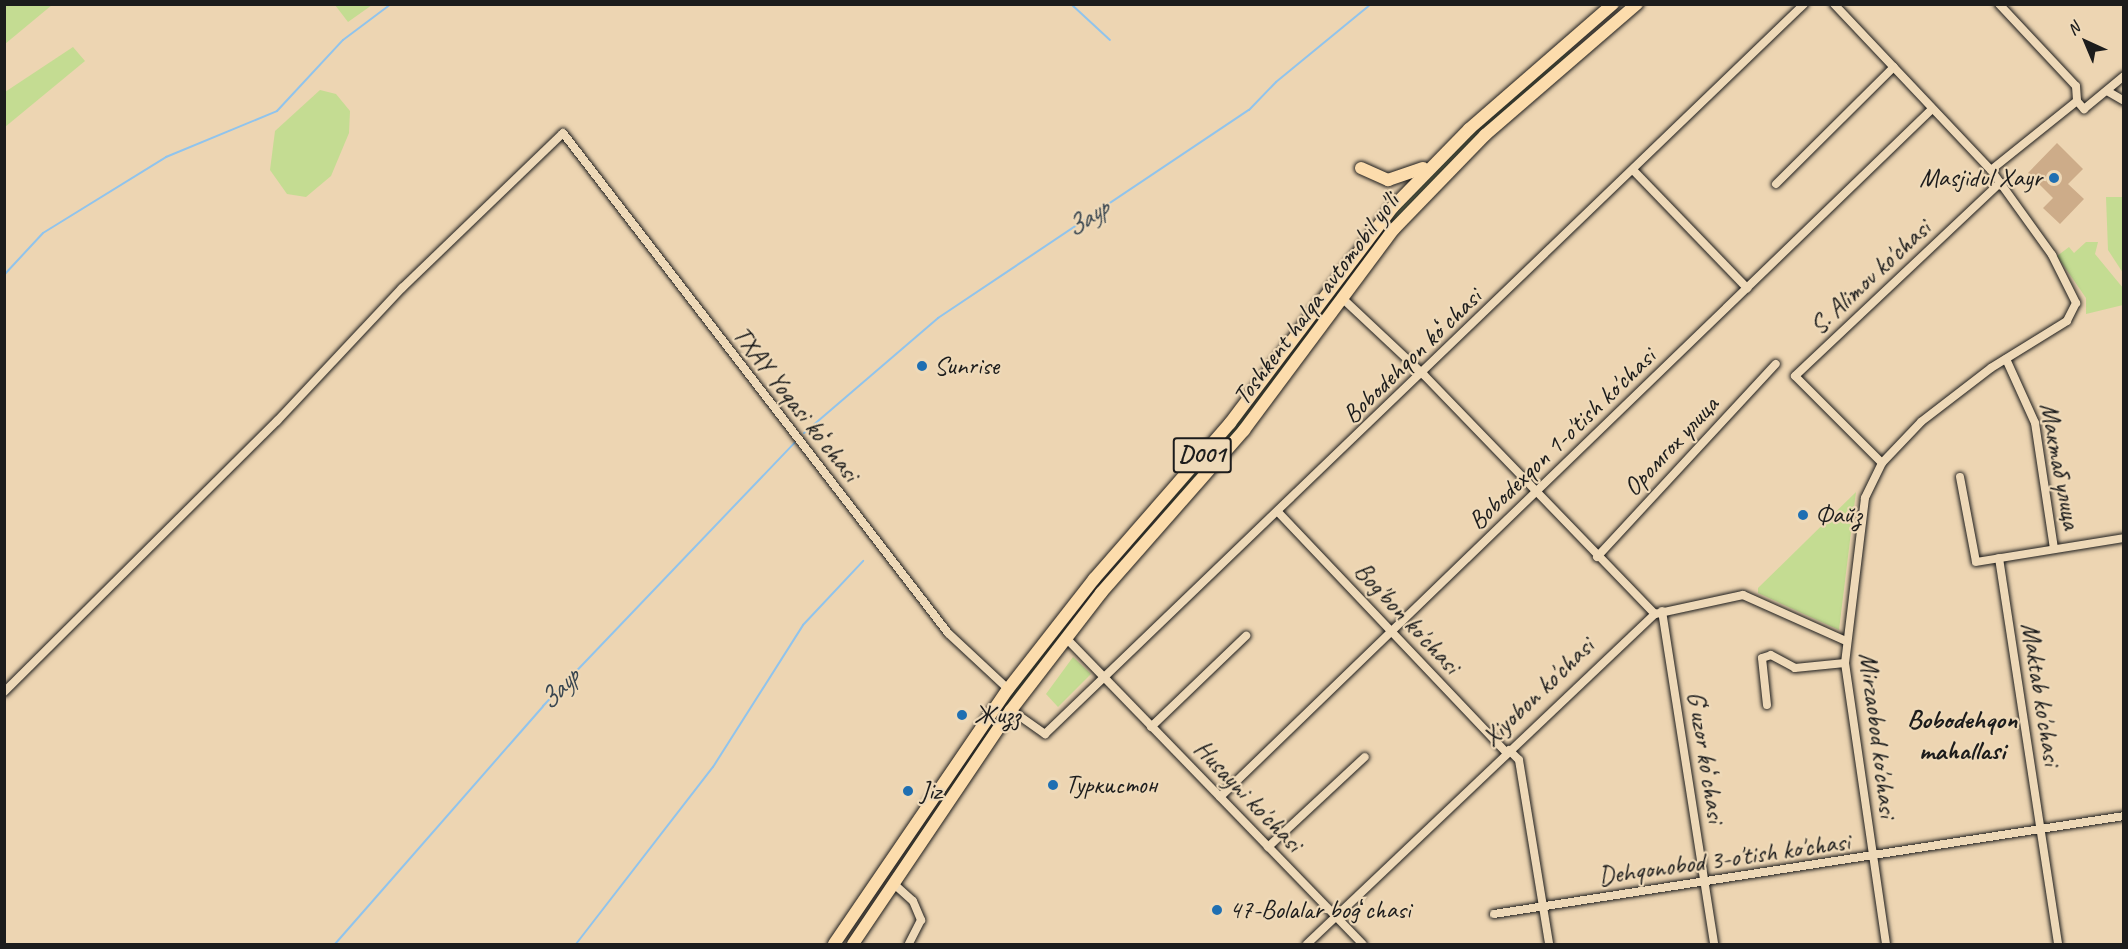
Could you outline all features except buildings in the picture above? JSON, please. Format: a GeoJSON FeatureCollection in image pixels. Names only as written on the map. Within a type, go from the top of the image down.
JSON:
{"type":"FeatureCollection","features":[{"type":"Feature","properties":{"kind":"highway","name":"Toshkent halqa avtomobil yo'li"},"geometry":{"type":"LineString","coordinates":[[834,945],[1008,688],[1148,515],[1235,417],[1393,207],[1437,160],[1613,4]]}},
{"type":"Feature","properties":{"kind":"highway","name":"Toshkent halqa avtomobil yo'li"},"geometry":{"type":"LineString","coordinates":[[853,945],[1011,710],[1066,638],[1244,430],[1394,229],[1453,164],[1637,4]]}},
{"type":"Feature","properties":{"kind":"highway"},"geometry":{"type":"LineString","coordinates":[[1573,38],[1584,50]]}},
{"type":"Feature","properties":{"kind":"highway"},"geometry":{"type":"LineString","coordinates":[[1361,168],[1382,180],[1395,180],[1437,160]]}},
{"type":"Feature","properties":{"kind":"highway"},"geometry":{"type":"LineString","coordinates":[[1148,515],[1160,526]]}},
{"type":"Feature","properties":{"kind":"highway"},"geometry":{"type":"LineString","coordinates":[[882,875],[894,884]]}},
{"type":"Feature","properties":{"kind":"street","name":"Bobodehqon koʻchasi"},"geometry":{"type":"LineString","coordinates":[[1011,710],[1045,734],[1424,375],[1804,4]]}},
{"type":"Feature","properties":{"kind":"street"},"geometry":{"type":"LineString","coordinates":[[1834,4],[2000,183]]}},
{"type":"Feature","properties":{"kind":"street"},"geometry":{"type":"LineString","coordinates":[[1999,4],[2076,86],[2077,101],[2084,109],[2124,76]]}},
{"type":"Feature","properties":{"kind":"street"},"geometry":{"type":"LineString","coordinates":[[1776,184],[1894,67]]}},
{"type":"Feature","properties":{"kind":"street"},"geometry":{"type":"LineString","coordinates":[[2107,91],[2124,101]]}},
{"type":"Feature","properties":{"kind":"street"},"geometry":{"type":"LineString","coordinates":[[1990,170],[2077,101]]}},
{"type":"Feature","properties":{"kind":"street","name":"Bobodexqon 1-o'tish ko'chasi"},"geometry":{"type":"LineString","coordinates":[[1220,797],[1932,109]]}},
{"type":"Feature","properties":{"kind":"street","name":"TXAY Yoqasi koʻchasi"},"geometry":{"type":"LineString","coordinates":[[4,692],[277,421],[402,288],[563,133],[948,633],[1008,688]]}},
{"type":"Feature","properties":{"kind":"street"},"geometry":{"type":"LineString","coordinates":[[1634,171],[1747,288]]}},
{"type":"Feature","properties":{"kind":"street","name":"Mirzaobod ko'chasi"},"geometry":{"type":"LineString","coordinates":[[1886,945],[1845,663],[1861,518],[1882,464],[1941,405],[2006,359],[2067,321],[2076,307],[2074,295],[2052,255],[2000,183]]}},
{"type":"Feature","properties":{"kind":"street","name":"S. Alimov ko'chasi"},"geometry":{"type":"LineString","coordinates":[[1882,464],[1795,376],[2000,183]]}},
{"type":"Feature","properties":{"kind":"street"},"geometry":{"type":"LineString","coordinates":[[1342,298],[1424,375],[1597,557],[1658,613],[1743,595],[1846,641]]}},
{"type":"Feature","properties":{"kind":"street","name":"Мактаб улица"},"geometry":{"type":"LineString","coordinates":[[2006,359],[2035,423],[2054,549]]}},
{"type":"Feature","properties":{"kind":"street","name":"Оромгох улица"},"geometry":{"type":"LineString","coordinates":[[1597,557],[1776,364]]}},
{"type":"Feature","properties":{"kind":"street"},"geometry":{"type":"LineString","coordinates":[[1960,477],[1974,560],[2124,538]]}},
{"type":"Feature","properties":{"kind":"street","name":"Bog'bon ko'chasi"},"geometry":{"type":"LineString","coordinates":[[1278,512],[1392,633],[1507,751],[1519,760],[1549,945]]}},
{"type":"Feature","properties":{"kind":"street","name":"Maktab ko'chasi"},"geometry":{"type":"LineString","coordinates":[[1999,558],[2058,945]]}},
{"type":"Feature","properties":{"kind":"street","name":"Xiyobon ko'chasi"},"geometry":{"type":"LineString","coordinates":[[1307,945],[1507,751],[1658,613]]}},
{"type":"Feature","properties":{"kind":"street","name":"Gʻuzor koʻchasi"},"geometry":{"type":"LineString","coordinates":[[1658,613],[1714,945]]}},
{"type":"Feature","properties":{"kind":"street"},"geometry":{"type":"LineString","coordinates":[[1151,727],[1246,636]]}},
{"type":"Feature","properties":{"kind":"street","name":"Husayni ko'chasi"},"geometry":{"type":"LineString","coordinates":[[1066,638],[1363,945]]}},
{"type":"Feature","properties":{"kind":"street"},"geometry":{"type":"LineString","coordinates":[[1767,705],[1762,658],[1771,655],[1795,668],[1845,663]]}},
{"type":"Feature","properties":{"kind":"street"},"geometry":{"type":"LineString","coordinates":[[1268,847],[1365,757]]}},
{"type":"Feature","properties":{"kind":"street","name":"Dehqonobod 3-o'tish ko'chasi"},"geometry":{"type":"LineString","coordinates":[[1494,914],[1873,858],[2124,816]]}},
{"type":"Feature","properties":{"kind":"street"},"geometry":{"type":"LineString","coordinates":[[894,884],[910,897],[921,920],[909,945]]}},
{"type":"Feature","properties":{"kind":"green space"},"geometry":{"type":"Polygon","coordinates":[[[5,4],[52,4],[52,5],[5,44],[5,4]]]}},
{"type":"Feature","properties":{"kind":"green space"},"geometry":{"type":"Polygon","coordinates":[[[335,5],[372,5],[348,22],[335,5]]]}},
{"type":"Feature","properties":{"kind":"green space"},"geometry":{"type":"Polygon","coordinates":[[[73,47],[85,61],[5,127],[5,92],[73,47]]]}},
{"type":"Feature","properties":{"kind":"green space"},"geometry":{"type":"Polygon","coordinates":[[[1568,51],[1572,55],[1456,156],[1404,212],[1253,413],[1165,515],[1161,512],[1249,409],[1400,208],[1452,151],[1568,51]]]}},
{"type":"Feature","properties":{"kind":"green space"},"geometry":{"type":"Polygon","coordinates":[[[320,90],[336,94],[350,111],[349,133],[331,176],[306,197],[287,194],[270,170],[275,131],[320,90]]]}},
{"type":"Feature","properties":{"kind":"green space"},"geometry":{"type":"Polygon","coordinates":[[[2106,197],[2123,197],[2123,273],[2108,250],[2106,197]]]}},
{"type":"Feature","properties":{"kind":"green space"},"geometry":{"type":"Polygon","coordinates":[[[2086,242],[2098,242],[2095,254],[2123,288],[2123,305],[2086,314],[2086,298],[2057,256],[2069,247],[2074,253],[2086,242]]]}},
{"type":"Feature","properties":{"kind":"green space"},"geometry":{"type":"Polygon","coordinates":[[[1856,492],[1839,630],[1758,593],[1758,588],[1856,492]]]}},
{"type":"Feature","properties":{"kind":"green space"},"geometry":{"type":"Polygon","coordinates":[[[1150,524],[1153,527],[897,867],[1021,681],[1150,524]]]}},
{"type":"Feature","properties":{"kind":"green space"},"geometry":{"type":"Polygon","coordinates":[[[1073,657],[1091,674],[1058,707],[1046,694],[1073,657]]]}},
{"type":"Feature","properties":{"kind":"waterway"},"geometry":{"type":"LineString","coordinates":[[4,275],[43,233],[166,157],[277,111],[343,40],[391,4]]}},
{"type":"Feature","properties":{"kind":"waterway"},"geometry":{"type":"LineString","coordinates":[[1071,4],[1110,40]]}},
{"type":"Feature","properties":{"kind":"waterway","name":"Заур"},"geometry":{"type":"LineString","coordinates":[[804,433],[938,318],[1249,110],[1276,82],[1371,4]]}},
{"type":"Feature","properties":{"kind":"waterway","name":"Заур"},"geometry":{"type":"LineString","coordinates":[[335,944],[543,706],[794,443]]}},
{"type":"Feature","properties":{"kind":"waterway"},"geometry":{"type":"LineString","coordinates":[[576,944],[713,767],[803,625],[863,561]]}},
{"type":"Feature","properties":{"kind":"place","name":"Masjidul Xayr"},"geometry":{"type":"Point","coordinates":[2054,178]}},
{"type":"Feature","properties":{"kind":"place","name":"Sunrise"},"geometry":{"type":"Point","coordinates":[922,366]}},
{"type":"Feature","properties":{"kind":"place","name":"Файз"},"geometry":{"type":"Point","coordinates":[1803,515]}},
{"type":"Feature","properties":{"kind":"place","name":"Жизз"},"geometry":{"type":"Point","coordinates":[962,715]}},
{"type":"Feature","properties":{"kind":"place","name":"Туркистон"},"geometry":{"type":"Point","coordinates":[1053,785]}},
{"type":"Feature","properties":{"kind":"place","name":"Jiz"},"geometry":{"type":"Point","coordinates":[908,791]}},
{"type":"Feature","properties":{"kind":"place","name":"47-Bolalar bogʻchasi"},"geometry":{"type":"Point","coordinates":[1217,910]}},
{"type":"Feature","properties":{"kind":"district","name":"Bobodehqon mahallasi"},"geometry":{"type":"Point","coordinates":[1962,734]}}]}
